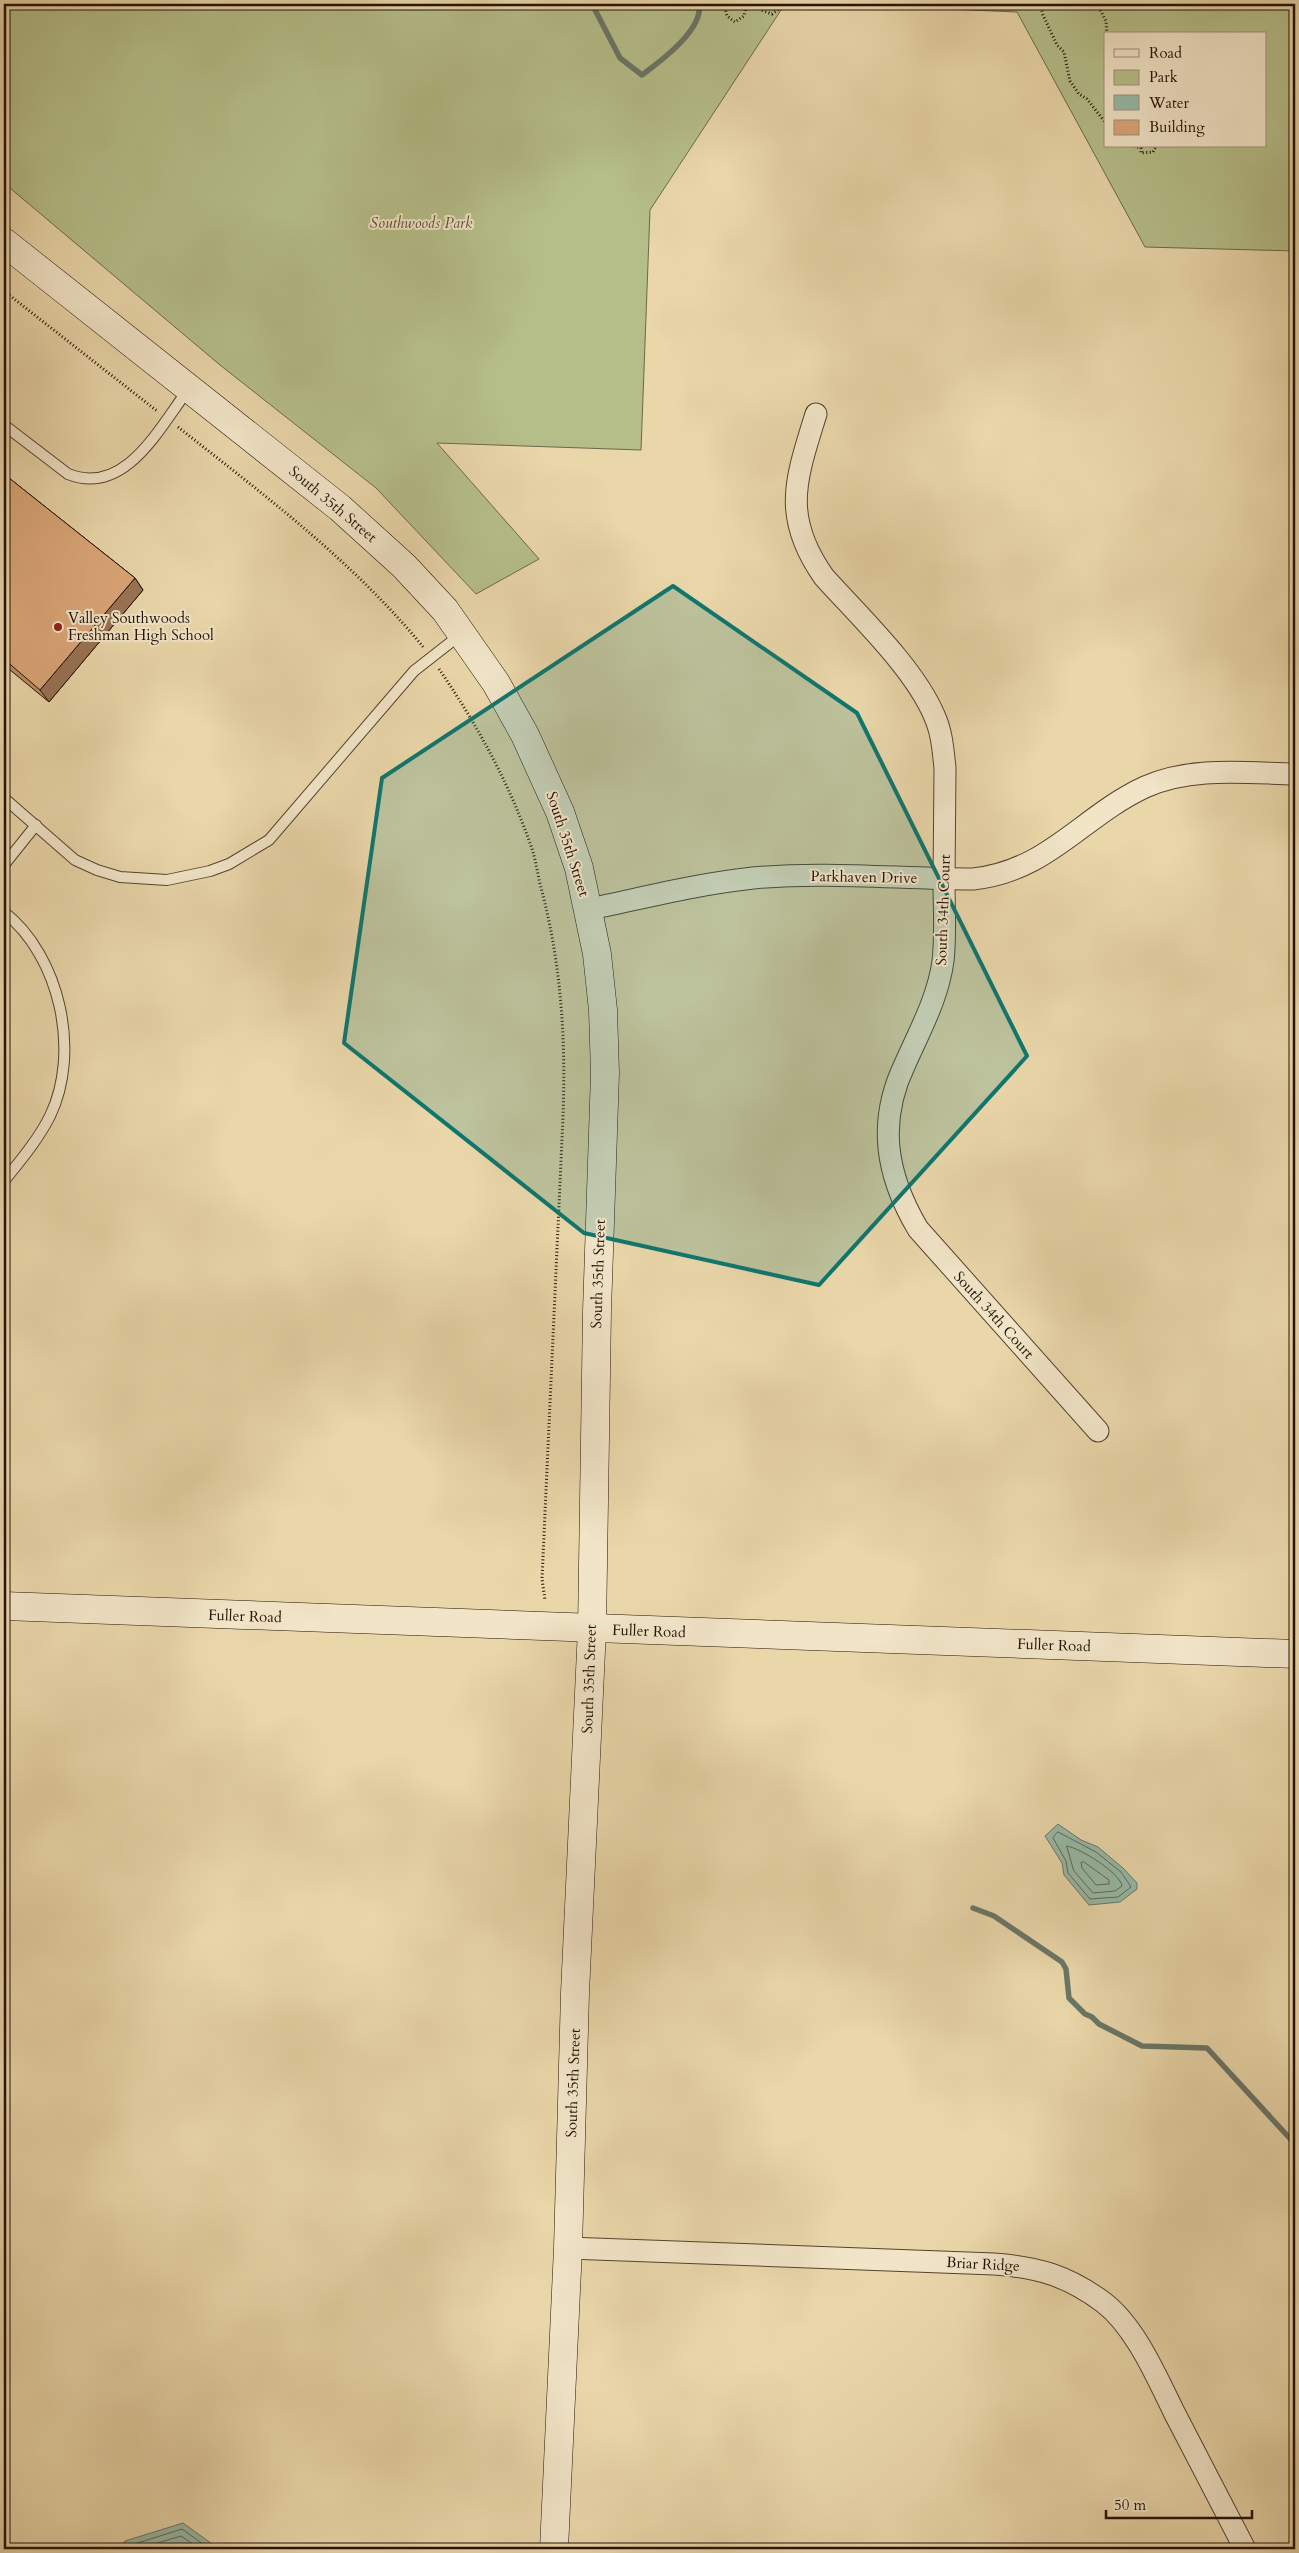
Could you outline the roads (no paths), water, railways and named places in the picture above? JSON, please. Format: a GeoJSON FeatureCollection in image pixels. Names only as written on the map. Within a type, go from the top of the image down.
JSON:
{"type":"FeatureCollection","features":[{"type":"Feature","properties":{"kind":"street","name":"South 35th Street"},"geometry":{"type":"LineString","coordinates":[[4,242],[382,544],[425,587],[463,633],[496,683],[537,759],[560,812],[579,868],[588,909],[603,1010],[605,1055],[592,1629],[575,1993],[568,2248],[554,2549]]}},
{"type":"Feature","properties":{"kind":"street","name":"South 34th Court"},"geometry":{"type":"LineString","coordinates":[[816,414],[796,486],[796,512],[801,536],[810,557],[824,577],[910,674],[923,692],[935,717],[942,742],[945,768],[943,952],[935,995],[894,1092],[888,1120],[888,1149],[893,1179],[903,1205],[918,1229],[1098,1431]]}},
{"type":"Feature","properties":{"kind":"street","name":"Parkhaven Drive"},"geometry":{"type":"LineString","coordinates":[[588,909],[695,886],[754,878],[818,876],[944,878],[997,876],[1020,868],[1049,853],[1117,802],[1147,787],[1207,773],[1295,774]]}},
{"type":"Feature","properties":{"kind":"street","name":"Fuller Road"},"geometry":{"type":"LineString","coordinates":[[4,1606],[1295,1654]]}},
{"type":"Feature","properties":{"kind":"street","name":"Briar Ridge"},"geometry":{"type":"LineString","coordinates":[[568,2248],[994,2264],[1029,2267],[1077,2284],[1105,2304],[1138,2341],[1245,2549]]}},
{"type":"Feature","properties":{"kind":"lane"},"geometry":{"type":"LineString","coordinates":[[4,425],[68,474],[79,478],[108,477],[132,463],[189,388]]}},
{"type":"Feature","properties":{"kind":"lane"},"geometry":{"type":"LineString","coordinates":[[4,798],[75,860],[120,877],[182,879],[229,864],[269,840],[408,678],[430,656],[463,633]]}},
{"type":"Feature","properties":{"kind":"lane"},"geometry":{"type":"LineString","coordinates":[[4,865],[36,825]]}},
{"type":"Feature","properties":{"kind":"lane"},"geometry":{"type":"LineString","coordinates":[[4,912],[30,938],[51,978],[59,1003],[63,1060],[59,1091],[50,1116],[36,1140],[4,1181]]}},
{"type":"Feature","properties":{"kind":"water"},"geometry":{"type":"Polygon","coordinates":[[[1058,1824],[1081,1840],[1098,1847],[1137,1883],[1137,1889],[1120,1902],[1089,1905],[1064,1875],[1062,1863],[1045,1836],[1058,1824]]]}},
{"type":"Feature","properties":{"kind":"water"},"geometry":{"type":"Polygon","coordinates":[[[183,2523],[219,2549],[117,2549],[125,2541],[183,2523]]]}},
{"type":"Feature","properties":{"kind":"waterway"},"geometry":{"type":"LineString","coordinates":[[592,4],[620,58],[642,75],[680,44],[695,24],[699,14],[699,4]]}},
{"type":"Feature","properties":{"kind":"waterway"},"geometry":{"type":"LineString","coordinates":[[973,1908],[994,1916],[1062,1962],[1066,1969],[1069,1998],[1085,2014],[1092,2017],[1099,2024],[1142,2046],[1207,2048],[1295,2144]]}},
{"type":"Feature","properties":{"kind":"place","name":"Valley Southwoods Freshman High School"},"geometry":{"type":"Point","coordinates":[58,627]}},
{"type":"Feature","properties":{"kind":"park label","name":"Southwoods Park"},"geometry":{"type":"Point","coordinates":[421,223]}}]}
